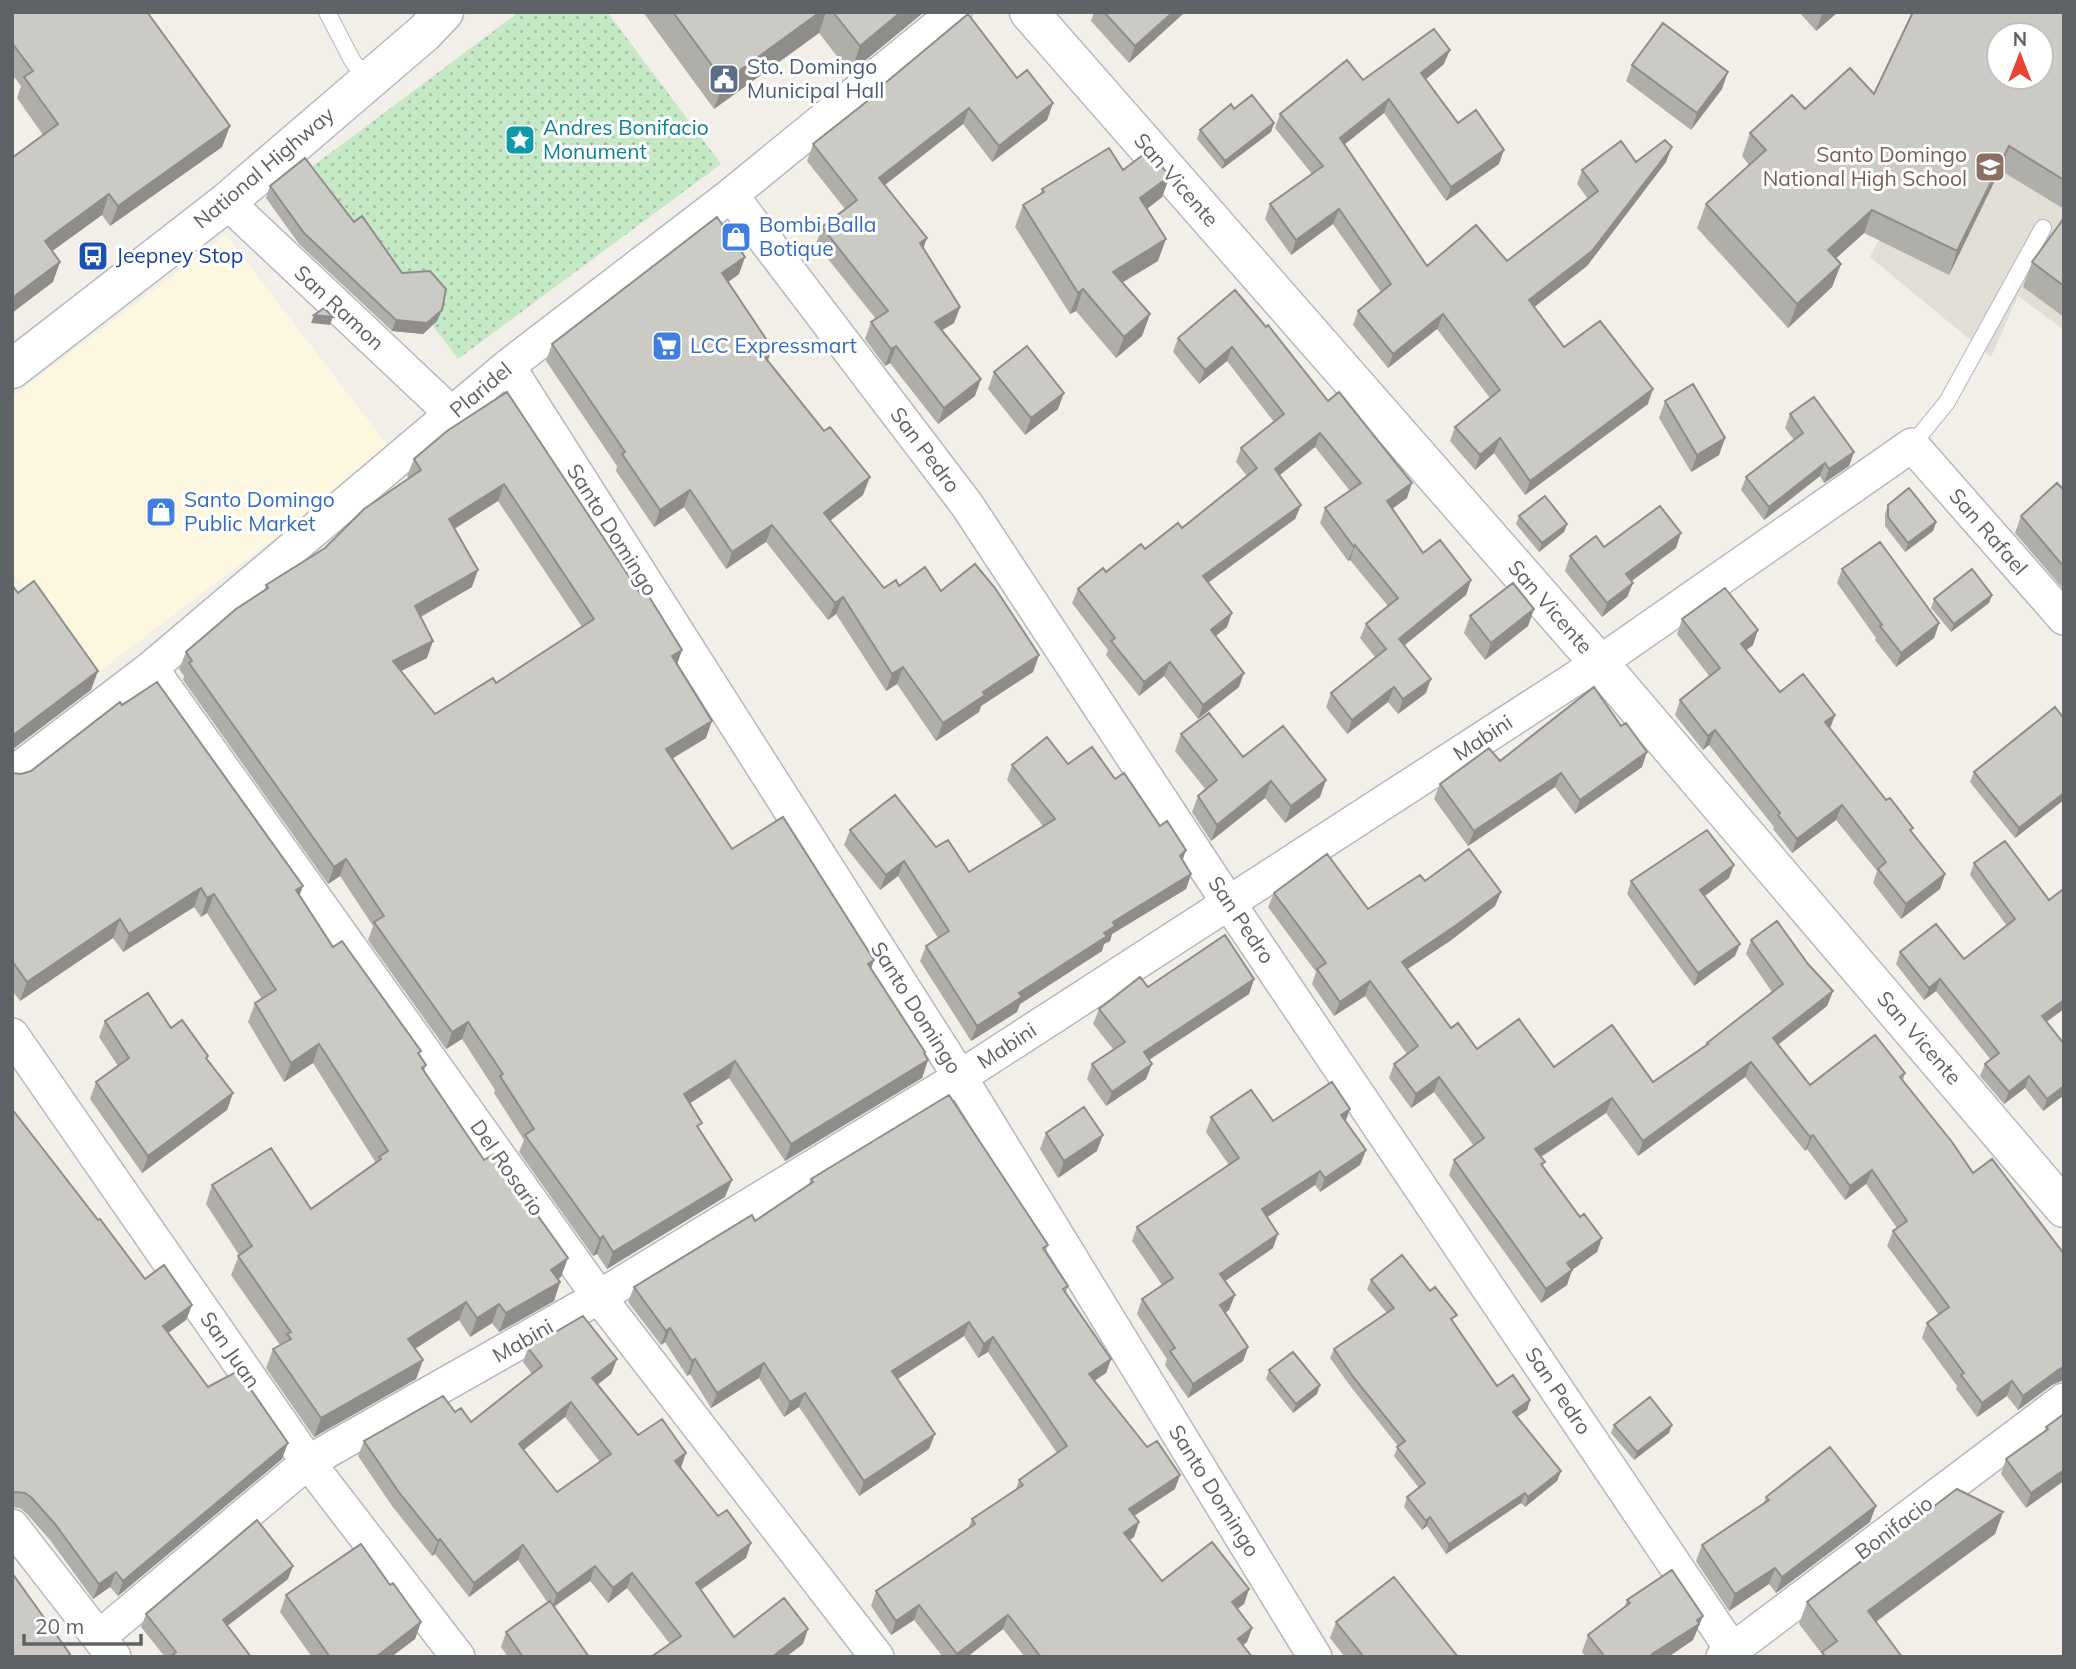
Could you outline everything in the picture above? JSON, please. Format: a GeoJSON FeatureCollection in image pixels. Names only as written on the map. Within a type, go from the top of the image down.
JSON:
{"type":"FeatureCollection","features":[{"type":"Feature","properties":{"kind":"main road","name":"National Highway"},"geometry":{"type":"LineString","coordinates":[[12,369],[227,202],[424,33],[444,12]]}},
{"type":"Feature","properties":{"kind":"main road","name":"San Vicente"},"geometry":{"type":"LineString","coordinates":[[1029,12],[1599,663],[2064,1208]]}},
{"type":"Feature","properties":{"kind":"street","name":"Plaridel"},"geometry":{"type":"LineString","coordinates":[[12,774],[151,668],[508,366],[731,195],[955,12]]}},
{"type":"Feature","properties":{"kind":"street","name":"San Pedro"},"geometry":{"type":"LineString","coordinates":[[731,195],[967,505],[1228,902],[1731,1655]]}},
{"type":"Feature","properties":{"kind":"street","name":"San Ramon"},"geometry":{"type":"LineString","coordinates":[[227,202],[452,414]]}},
{"type":"Feature","properties":{"kind":"street","name":"Santo Domingo"},"geometry":{"type":"LineString","coordinates":[[508,366],[960,1077],[1315,1657]]}},
{"type":"Feature","properties":{"kind":"street","name":"Mabini"},"geometry":{"type":"LineString","coordinates":[[107,1647],[308,1462],[599,1297],[960,1077],[1599,663],[1912,445]]}},
{"type":"Feature","properties":{"kind":"street","name":"San Rafael"},"geometry":{"type":"LineString","coordinates":[[1912,445],[2064,618]]}},
{"type":"Feature","properties":{"kind":"street","name":"Del Rosario"},"geometry":{"type":"LineString","coordinates":[[151,668],[599,1297],[877,1657]]}},
{"type":"Feature","properties":{"kind":"street","name":"San Juan"},"geometry":{"type":"LineString","coordinates":[[12,1035],[308,1462],[458,1657]]}},
{"type":"Feature","properties":{"kind":"street","name":"Bonifacio"},"geometry":{"type":"LineString","coordinates":[[1731,1655],[2064,1400]]}},
{"type":"Feature","properties":{"kind":"street"},"geometry":{"type":"LineString","coordinates":[[12,1526],[107,1647]]}},
{"type":"Feature","properties":{"kind":"lane"},"geometry":{"type":"LineString","coordinates":[[327,12],[352,60],[367,81]]}},
{"type":"Feature","properties":{"kind":"lane"},"geometry":{"type":"LineString","coordinates":[[1912,445],[1947,402],[2043,228]]}},
{"type":"Feature","properties":{"kind":"shaded area","name":"Santo Domingo National High School"},"geometry":{"type":"Polygon","coordinates":[[[1995,12],[2064,12],[2064,330],[2018,296],[1991,357],[1870,257],[1985,32],[1985,91],[2055,91],[2055,21],[1990,21],[1995,12]]]}},
{"type":"Feature","properties":{"kind":"shaded area","name":"Santo Domingo Public Market"},"geometry":{"type":"Polygon","coordinates":[[[226,235],[391,450],[92,677],[12,573],[12,397],[226,235]]]}},
{"type":"Feature","properties":{"kind":"green space"},"geometry":{"type":"Polygon","coordinates":[[[519,12],[607,12],[721,164],[458,359],[313,166],[519,12]]]}},
{"type":"Feature","properties":{"kind":"building"},"geometry":{"type":"Polygon","coordinates":[[[12,12],[147,12],[230,126],[118,206],[109,194],[45,241],[60,262],[12,298],[12,158],[58,124],[24,77],[33,71],[12,43],[12,12]]]}},
{"type":"Feature","properties":{"kind":"building"},"geometry":{"type":"Polygon","coordinates":[[[673,12],[820,12],[724,82],[673,12]]]}},
{"type":"Feature","properties":{"kind":"building"},"geometry":{"type":"Polygon","coordinates":[[[833,12],[901,12],[860,46],[833,12]]]}},
{"type":"Feature","properties":{"kind":"building"},"geometry":{"type":"Polygon","coordinates":[[[1104,12],[1173,12],[1135,46],[1104,12]]]}},
{"type":"Feature","properties":{"kind":"building"},"geometry":{"type":"Polygon","coordinates":[[[1913,12],[2064,12],[2064,180],[2009,146],[1957,251],[1872,210],[1828,250],[1841,264],[1797,304],[1706,204],[1766,150],[1750,133],[1792,95],[1805,109],[1850,68],[1874,94],[1913,12]]]}},
{"type":"Feature","properties":{"kind":"building"},"geometry":{"type":"Polygon","coordinates":[[[968,14],[1017,78],[1027,70],[1053,103],[999,146],[969,108],[879,178],[927,238],[920,243],[960,307],[935,322],[981,379],[944,408],[896,346],[891,349],[871,322],[888,311],[822,227],[857,200],[813,144],[880,91],[878,89],[968,14]]]}},
{"type":"Feature","properties":{"kind":"building"},"geometry":{"type":"Polygon","coordinates":[[[1663,23],[1728,72],[1697,113],[1632,65],[1663,23]]]}},
{"type":"Feature","properties":{"kind":"building"},"geometry":{"type":"Polygon","coordinates":[[[1434,29],[1450,50],[1421,73],[1458,123],[1476,110],[1504,150],[1451,187],[1389,99],[1340,138],[1427,266],[1476,225],[1507,261],[1598,191],[1582,170],[1621,141],[1636,162],[1665,140],[1672,147],[1592,251],[1529,300],[1564,347],[1600,321],[1653,389],[1530,481],[1500,438],[1480,455],[1455,427],[1500,390],[1443,314],[1393,354],[1358,311],[1391,284],[1339,209],[1296,240],[1270,204],[1323,166],[1280,114],[1347,60],[1363,80],[1434,29]]]}},
{"type":"Feature","properties":{"kind":"building"},"geometry":{"type":"Polygon","coordinates":[[[1252,95],[1274,123],[1225,161],[1200,130],[1231,104],[1234,109],[1252,95]]]}},
{"type":"Feature","properties":{"kind":"building"},"geometry":{"type":"Polygon","coordinates":[[[1109,148],[1123,170],[1148,151],[1170,176],[1140,198],[1166,239],[1113,272],[1150,314],[1124,337],[1083,289],[1078,293],[1023,205],[1044,192],[1042,189],[1109,148]]]}},
{"type":"Feature","properties":{"kind":"building"},"geometry":{"type":"Polygon","coordinates":[[[305,158],[354,222],[362,216],[402,273],[430,271],[446,289],[442,310],[427,323],[396,320],[304,233],[270,186],[305,158]]]}},
{"type":"Feature","properties":{"kind":"building"},"geometry":{"type":"Polygon","coordinates":[[[717,217],[745,257],[722,273],[772,348],[763,355],[824,431],[830,427],[870,477],[824,513],[884,588],[896,580],[899,586],[925,567],[941,591],[975,564],[995,588],[1039,655],[983,692],[985,695],[943,723],[903,667],[892,674],[843,597],[835,603],[772,525],[732,552],[690,490],[660,510],[622,454],[625,452],[552,344],[717,217]]]}},
{"type":"Feature","properties":{"kind":"building"},"geometry":{"type":"Polygon","coordinates":[[[2064,218],[2064,286],[2032,262],[2064,218]]]}},
{"type":"Feature","properties":{"kind":"building"},"geometry":{"type":"Polygon","coordinates":[[[1235,290],[1266,327],[1268,325],[1328,401],[1339,392],[1412,483],[1387,501],[1423,553],[1440,540],[1471,580],[1399,639],[1431,679],[1403,699],[1394,687],[1352,720],[1331,693],[1386,649],[1366,624],[1398,598],[1325,508],[1361,483],[1320,433],[1275,469],[1301,505],[1203,576],[1232,613],[1211,630],[1244,673],[1203,705],[1170,662],[1144,682],[1111,641],[1115,638],[1078,589],[1103,568],[1106,572],[1141,544],[1145,549],[1178,523],[1182,528],[1257,468],[1241,448],[1284,414],[1232,347],[1205,370],[1178,338],[1235,290]]]}},
{"type":"Feature","properties":{"kind":"building"},"geometry":{"type":"Polygon","coordinates":[[[324,308],[333,317],[314,315],[324,308]]]}},
{"type":"Feature","properties":{"kind":"building"},"geometry":{"type":"Polygon","coordinates":[[[1027,346],[1064,393],[1031,418],[994,372],[1027,346]]]}},
{"type":"Feature","properties":{"kind":"building"},"geometry":{"type":"Polygon","coordinates":[[[1693,384],[1725,438],[1697,455],[1665,401],[1693,384]]]}},
{"type":"Feature","properties":{"kind":"building"},"geometry":{"type":"Polygon","coordinates":[[[507,392],[640,593],[645,590],[682,650],[672,656],[712,721],[666,749],[732,849],[783,817],[874,960],[868,964],[928,1060],[791,1144],[735,1061],[684,1094],[702,1123],[697,1126],[732,1180],[613,1252],[603,1236],[600,1239],[525,1135],[534,1129],[500,1076],[503,1074],[468,1022],[452,1032],[374,922],[384,916],[346,859],[334,867],[189,663],[192,661],[186,652],[236,609],[268,588],[266,585],[325,548],[364,509],[421,470],[414,459],[447,431],[507,392]],[[504,484],[449,519],[478,570],[415,606],[433,641],[393,661],[435,714],[493,678],[496,683],[594,619],[504,484]]]}},
{"type":"Feature","properties":{"kind":"building"},"geometry":{"type":"Polygon","coordinates":[[[1814,397],[1854,452],[1829,469],[1825,463],[1769,507],[1746,477],[1803,433],[1790,414],[1814,397]]]}},
{"type":"Feature","properties":{"kind":"building"},"geometry":{"type":"Polygon","coordinates":[[[2057,483],[2064,490],[2064,567],[2021,516],[2057,483]]]}},
{"type":"Feature","properties":{"kind":"building"},"geometry":{"type":"Polygon","coordinates":[[[1909,488],[1936,522],[1908,543],[1888,517],[1888,505],[1909,488]]]}},
{"type":"Feature","properties":{"kind":"building"},"geometry":{"type":"Polygon","coordinates":[[[1545,496],[1567,524],[1542,543],[1519,516],[1545,496]]]}},
{"type":"Feature","properties":{"kind":"building"},"geometry":{"type":"Polygon","coordinates":[[[1660,506],[1681,533],[1626,574],[1633,583],[1607,603],[1570,556],[1596,536],[1604,547],[1660,506]]]}},
{"type":"Feature","properties":{"kind":"building"},"geometry":{"type":"Polygon","coordinates":[[[1880,542],[1939,623],[1901,653],[1842,569],[1880,542]]]}},
{"type":"Feature","properties":{"kind":"building"},"geometry":{"type":"Polygon","coordinates":[[[1972,569],[1992,595],[1954,624],[1934,599],[1972,569]]]}},
{"type":"Feature","properties":{"kind":"building"},"geometry":{"type":"Polygon","coordinates":[[[34,581],[98,671],[12,736],[12,585],[18,593],[34,581]]]}},
{"type":"Feature","properties":{"kind":"building"},"geometry":{"type":"Polygon","coordinates":[[[1513,583],[1534,609],[1491,643],[1470,616],[1513,583]]]}},
{"type":"Feature","properties":{"kind":"building"},"geometry":{"type":"Polygon","coordinates":[[[1725,588],[1758,630],[1741,644],[1780,692],[1803,674],[1835,715],[1825,722],[1886,800],[1890,798],[1913,828],[1910,830],[1945,874],[1906,904],[1878,869],[1886,862],[1842,805],[1797,839],[1715,730],[1708,736],[1680,700],[1720,668],[1682,619],[1725,588]]]}},
{"type":"Feature","properties":{"kind":"building"},"geometry":{"type":"Polygon","coordinates":[[[157,682],[303,886],[296,890],[333,947],[342,941],[421,1051],[418,1053],[426,1065],[422,1068],[484,1160],[494,1154],[568,1258],[551,1270],[560,1282],[506,1313],[499,1304],[477,1318],[466,1302],[408,1339],[423,1360],[321,1418],[273,1349],[291,1339],[287,1334],[291,1332],[238,1256],[252,1246],[212,1185],[271,1148],[311,1209],[381,1159],[379,1157],[388,1151],[319,1044],[291,1063],[255,1003],[276,990],[214,894],[207,898],[201,888],[129,934],[120,919],[27,982],[12,961],[12,773],[31,771],[120,702],[122,705],[157,682]]]}},
{"type":"Feature","properties":{"kind":"building"},"geometry":{"type":"Polygon","coordinates":[[[1594,687],[1621,726],[1626,723],[1647,752],[1580,800],[1561,773],[1474,831],[1440,784],[1489,748],[1500,761],[1594,687]]]}},
{"type":"Feature","properties":{"kind":"building"},"geometry":{"type":"Polygon","coordinates":[[[2055,707],[2064,715],[2064,793],[2019,828],[1974,772],[2055,707]]]}},
{"type":"Feature","properties":{"kind":"building"},"geometry":{"type":"Polygon","coordinates":[[[1209,713],[1243,757],[1283,726],[1326,780],[1291,806],[1271,781],[1217,825],[1198,796],[1217,780],[1181,734],[1209,713]]]}},
{"type":"Feature","properties":{"kind":"building"},"geometry":{"type":"Polygon","coordinates":[[[1047,737],[1068,764],[1092,747],[1115,779],[1124,773],[1160,826],[1167,821],[1186,850],[1180,856],[1191,874],[1113,922],[1115,926],[1104,933],[1107,936],[1019,993],[1022,997],[977,1026],[926,946],[949,931],[904,861],[886,875],[850,830],[895,795],[936,847],[948,840],[969,872],[1055,819],[1012,765],[1047,737]]]}},
{"type":"Feature","properties":{"kind":"building"},"geometry":{"type":"Polygon","coordinates":[[[1707,830],[1734,865],[1700,890],[1740,944],[1698,973],[1631,881],[1707,830]]]}},
{"type":"Feature","properties":{"kind":"building"},"geometry":{"type":"Polygon","coordinates":[[[2005,841],[2049,900],[2062,890],[2064,892],[2064,1000],[2042,1016],[2064,1044],[2064,1086],[2047,1099],[2029,1076],[2009,1092],[1985,1064],[1999,1053],[1940,979],[1929,988],[1900,952],[1936,924],[1964,959],[2015,919],[1974,863],[2005,841]]]}},
{"type":"Feature","properties":{"kind":"building"},"geometry":{"type":"Polygon","coordinates":[[[1469,849],[1501,892],[1402,962],[1451,1028],[1458,1023],[1477,1049],[1519,1019],[1554,1067],[1612,1025],[1653,1082],[1708,1044],[1783,984],[1751,940],[1777,921],[1808,964],[1833,991],[1773,1038],[1810,1085],[1875,1035],[1905,1073],[1900,1077],[1973,1173],[1992,1159],[2064,1254],[2064,1367],[2023,1396],[2012,1381],[1982,1403],[1961,1375],[1964,1373],[1927,1323],[1949,1307],[1893,1231],[1907,1221],[1872,1170],[1850,1186],[1813,1135],[1810,1137],[1751,1062],[1643,1141],[1612,1098],[1535,1149],[1545,1162],[1541,1164],[1580,1217],[1584,1214],[1602,1238],[1567,1263],[1572,1270],[1546,1289],[1454,1160],[1484,1138],[1439,1077],[1416,1094],[1394,1064],[1418,1046],[1370,981],[1340,1002],[1317,969],[1326,963],[1274,893],[1327,854],[1368,909],[1420,875],[1425,881],[1469,849]]]}},
{"type":"Feature","properties":{"kind":"building"},"geometry":{"type":"Polygon","coordinates":[[[1225,935],[1254,979],[1144,1052],[1152,1064],[1112,1092],[1092,1064],[1125,1042],[1099,1009],[1140,977],[1148,987],[1225,935]]]}},
{"type":"Feature","properties":{"kind":"building"},"geometry":{"type":"Polygon","coordinates":[[[148,993],[171,1028],[182,1020],[233,1093],[148,1156],[96,1082],[129,1058],[105,1021],[148,993]]]}},
{"type":"Feature","properties":{"kind":"building"},"geometry":{"type":"Polygon","coordinates":[[[1332,1082],[1350,1109],[1341,1115],[1366,1150],[1325,1178],[1320,1171],[1262,1209],[1278,1234],[1220,1274],[1235,1295],[1220,1305],[1248,1347],[1193,1384],[1170,1351],[1175,1348],[1142,1299],[1173,1278],[1137,1227],[1239,1158],[1211,1117],[1251,1090],[1273,1121],[1332,1082]]]}},
{"type":"Feature","properties":{"kind":"building"},"geometry":{"type":"Polygon","coordinates":[[[949,1095],[1048,1245],[1043,1248],[1068,1286],[1063,1289],[1111,1359],[1089,1374],[1147,1447],[1157,1441],[1180,1475],[1129,1509],[1139,1522],[1124,1533],[1162,1581],[1212,1542],[1249,1589],[1232,1602],[1252,1628],[1238,1639],[1252,1657],[1041,1657],[1008,1615],[957,1654],[919,1605],[896,1621],[876,1591],[975,1524],[972,1519],[1023,1485],[1019,1480],[1067,1446],[993,1337],[984,1344],[969,1322],[892,1371],[935,1434],[864,1481],[805,1393],[790,1402],[764,1363],[717,1393],[695,1359],[692,1361],[670,1328],[666,1331],[634,1287],[752,1215],[755,1221],[813,1182],[811,1179],[949,1095]]]}},
{"type":"Feature","properties":{"kind":"building"},"geometry":{"type":"Polygon","coordinates":[[[1084,1107],[1103,1135],[1064,1161],[1046,1133],[1084,1107]]]}},
{"type":"Feature","properties":{"kind":"building"},"geometry":{"type":"Polygon","coordinates":[[[12,1109],[145,1279],[164,1265],[192,1305],[163,1326],[208,1387],[238,1371],[288,1443],[123,1581],[116,1572],[99,1584],[55,1524],[32,1498],[25,1493],[12,1493],[12,1109]]]}},
{"type":"Feature","properties":{"kind":"building"},"geometry":{"type":"Polygon","coordinates":[[[1402,1255],[1430,1291],[1435,1287],[1457,1315],[1451,1319],[1497,1386],[1513,1375],[1530,1400],[1513,1412],[1561,1471],[1528,1497],[1525,1493],[1449,1544],[1430,1517],[1426,1521],[1407,1497],[1425,1483],[1397,1447],[1405,1441],[1334,1349],[1394,1308],[1371,1280],[1402,1255]]]}},
{"type":"Feature","properties":{"kind":"building"},"geometry":{"type":"Polygon","coordinates":[[[583,1316],[617,1359],[592,1378],[638,1435],[662,1419],[686,1453],[675,1461],[718,1516],[727,1510],[751,1543],[696,1583],[734,1637],[784,1598],[808,1629],[772,1657],[651,1657],[681,1636],[632,1573],[613,1588],[595,1566],[557,1594],[523,1545],[474,1583],[398,1491],[364,1441],[443,1396],[455,1412],[461,1408],[471,1422],[542,1366],[528,1348],[583,1316]],[[571,1402],[519,1444],[557,1492],[611,1454],[571,1402]]]}},
{"type":"Feature","properties":{"kind":"building"},"geometry":{"type":"Polygon","coordinates":[[[1293,1352],[1320,1385],[1296,1404],[1269,1370],[1293,1352]]]}},
{"type":"Feature","properties":{"kind":"building"},"geometry":{"type":"Polygon","coordinates":[[[1650,1397],[1672,1425],[1637,1452],[1614,1425],[1650,1397]]]}},
{"type":"Feature","properties":{"kind":"building"},"geometry":{"type":"Polygon","coordinates":[[[2064,1414],[2064,1470],[2031,1493],[2006,1459],[2064,1414]]]}},
{"type":"Feature","properties":{"kind":"building"},"geometry":{"type":"Polygon","coordinates":[[[1830,1447],[1876,1506],[1782,1577],[1775,1568],[1735,1594],[1702,1545],[1769,1500],[1766,1497],[1830,1447]]]}},
{"type":"Feature","properties":{"kind":"building"},"geometry":{"type":"Polygon","coordinates":[[[1957,1489],[2003,1512],[1868,1611],[1902,1657],[1826,1657],[1822,1652],[1837,1641],[1807,1602],[1957,1489]]]}},
{"type":"Feature","properties":{"kind":"building"},"geometry":{"type":"Polygon","coordinates":[[[257,1520],[293,1566],[223,1620],[251,1657],[170,1657],[176,1652],[146,1614],[257,1520]]]}},
{"type":"Feature","properties":{"kind":"building"},"geometry":{"type":"Polygon","coordinates":[[[361,1544],[421,1622],[376,1657],[330,1657],[286,1595],[361,1544]]]}},
{"type":"Feature","properties":{"kind":"building"},"geometry":{"type":"Polygon","coordinates":[[[1672,1570],[1703,1616],[1697,1620],[1699,1624],[1652,1654],[1654,1657],[1605,1657],[1588,1635],[1630,1603],[1627,1600],[1672,1570]]]}},
{"type":"Feature","properties":{"kind":"building"},"geometry":{"type":"Polygon","coordinates":[[[12,1573],[70,1654],[66,1657],[12,1657],[12,1573]]]}},
{"type":"Feature","properties":{"kind":"building"},"geometry":{"type":"Polygon","coordinates":[[[1394,1577],[1458,1657],[1364,1657],[1336,1622],[1394,1577]]]}},
{"type":"Feature","properties":{"kind":"building"},"geometry":{"type":"Polygon","coordinates":[[[550,1601],[589,1657],[523,1657],[506,1632],[550,1601]]]}},
{"type":"Feature","properties":{"kind":"place","name":"Sto. Domingo Municipal Hall"},"geometry":{"type":"Point","coordinates":[724,79]}},
{"type":"Feature","properties":{"kind":"place","name":"Andres Bonifacio Monument"},"geometry":{"type":"Point","coordinates":[520,140]}},
{"type":"Feature","properties":{"kind":"place","name":"Santo Domingo National High School"},"geometry":{"type":"Point","coordinates":[1990,167]}},
{"type":"Feature","properties":{"kind":"place","name":"Bombi Balla Botique"},"geometry":{"type":"Point","coordinates":[736,237]}},
{"type":"Feature","properties":{"kind":"place","name":"Jeepney Stop"},"geometry":{"type":"Point","coordinates":[93,256]}},
{"type":"Feature","properties":{"kind":"place","name":"LCC Expressmart"},"geometry":{"type":"Point","coordinates":[667,346]}},
{"type":"Feature","properties":{"kind":"place","name":"Santo Domingo Public Market"},"geometry":{"type":"Point","coordinates":[161,512]}}]}
